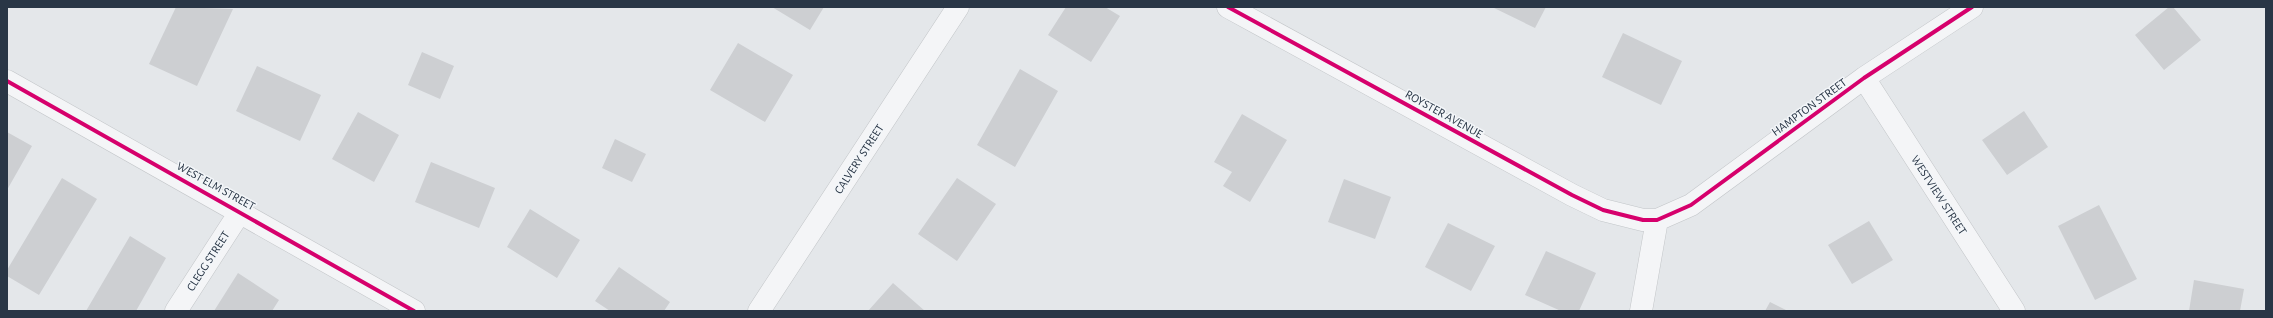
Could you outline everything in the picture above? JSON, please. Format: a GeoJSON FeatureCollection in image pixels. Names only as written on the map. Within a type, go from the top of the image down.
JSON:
{"type":"FeatureCollection","features":[{"type":"Feature","properties":{"kind":"street","name":"CALVERY STREET"},"geometry":{"type":"LineString","coordinates":[[759,311],[958,7]]}},
{"type":"Feature","properties":{"kind":"street","name":"ROYSTER AVENUE"},"geometry":{"type":"LineString","coordinates":[[1228,7],[1572,195],[1603,210],[1643,220],[1657,220]]}},
{"type":"Feature","properties":{"kind":"street","name":"HAMPTON STREET"},"geometry":{"type":"LineString","coordinates":[[1657,220],[1691,205],[1864,78],[1972,7]]}},
{"type":"Feature","properties":{"kind":"street","name":"WESTVIEW STREET"},"geometry":{"type":"LineString","coordinates":[[1864,78],[2014,311]]}},
{"type":"Feature","properties":{"kind":"street","name":"WEST ELM STREET"},"geometry":{"type":"LineString","coordinates":[[7,81],[414,311]]}},
{"type":"Feature","properties":{"kind":"street","name":"CLEGG STREET"},"geometry":{"type":"LineString","coordinates":[[176,311],[240,212]]}},
{"type":"Feature","properties":{"kind":"street"},"geometry":{"type":"LineString","coordinates":[[1640,311],[1657,220]]}},
{"type":"Feature","properties":{"kind":"building"},"geometry":{"type":"Polygon","coordinates":[[[176,7],[233,9],[197,86],[149,64],[176,7]]]}},
{"type":"Feature","properties":{"kind":"building"},"geometry":{"type":"Polygon","coordinates":[[[772,7],[824,7],[810,30],[772,7]]]}},
{"type":"Feature","properties":{"kind":"building"},"geometry":{"type":"Polygon","coordinates":[[[1066,7],[1105,7],[1120,16],[1091,62],[1048,35],[1066,7]]]}},
{"type":"Feature","properties":{"kind":"building"},"geometry":{"type":"Polygon","coordinates":[[[1492,7],[1546,7],[1535,28],[1492,7]]]}},
{"type":"Feature","properties":{"kind":"building"},"geometry":{"type":"Polygon","coordinates":[[[2169,7],[2173,7],[2201,40],[2164,70],[2135,35],[2169,7]]]}},
{"type":"Feature","properties":{"kind":"building"},"geometry":{"type":"Polygon","coordinates":[[[1623,33],[1682,61],[1661,105],[1602,77],[1623,33]]]}},
{"type":"Feature","properties":{"kind":"building"},"geometry":{"type":"Polygon","coordinates":[[[738,43],[793,75],[765,122],[710,90],[738,43]]]}},
{"type":"Feature","properties":{"kind":"building"},"geometry":{"type":"Polygon","coordinates":[[[422,52],[454,66],[440,99],[408,85],[422,52]]]}},
{"type":"Feature","properties":{"kind":"building"},"geometry":{"type":"Polygon","coordinates":[[[257,66],[321,95],[300,141],[236,111],[257,66]]]}},
{"type":"Feature","properties":{"kind":"building"},"geometry":{"type":"Polygon","coordinates":[[[1020,69],[1058,91],[1015,167],[977,145],[1020,69]]]}},
{"type":"Feature","properties":{"kind":"building"},"geometry":{"type":"Polygon","coordinates":[[[2024,111],[2048,147],[2007,175],[1982,140],[2024,111]]]}},
{"type":"Feature","properties":{"kind":"building"},"geometry":{"type":"Polygon","coordinates":[[[358,112],[399,135],[374,182],[332,159],[358,112]]]}},
{"type":"Feature","properties":{"kind":"building"},"geometry":{"type":"Polygon","coordinates":[[[1242,114],[1287,140],[1250,202],[1223,186],[1232,172],[1214,162],[1242,114]]]}},
{"type":"Feature","properties":{"kind":"building"},"geometry":{"type":"Polygon","coordinates":[[[7,132],[32,146],[7,190],[7,132]]]}},
{"type":"Feature","properties":{"kind":"building"},"geometry":{"type":"Polygon","coordinates":[[[615,139],[646,154],[632,182],[602,168],[615,139]]]}},
{"type":"Feature","properties":{"kind":"building"},"geometry":{"type":"Polygon","coordinates":[[[431,162],[495,188],[479,228],[415,202],[431,162]]]}},
{"type":"Feature","properties":{"kind":"building"},"geometry":{"type":"Polygon","coordinates":[[[62,178],[97,199],[39,295],[7,276],[7,270],[62,178]]]}},
{"type":"Feature","properties":{"kind":"building"},"geometry":{"type":"Polygon","coordinates":[[[957,178],[996,204],[957,261],[918,234],[957,178]]]}},
{"type":"Feature","properties":{"kind":"building"},"geometry":{"type":"Polygon","coordinates":[[[1344,179],[1391,197],[1375,239],[1328,222],[1344,179]]]}},
{"type":"Feature","properties":{"kind":"building"},"geometry":{"type":"Polygon","coordinates":[[[2099,205],[2137,279],[2095,300],[2058,226],[2099,205]]]}},
{"type":"Feature","properties":{"kind":"building"},"geometry":{"type":"Polygon","coordinates":[[[530,209],[580,240],[557,278],[507,247],[530,209]]]}},
{"type":"Feature","properties":{"kind":"building"},"geometry":{"type":"Polygon","coordinates":[[[1869,221],[1893,260],[1852,284],[1828,245],[1869,221]]]}},
{"type":"Feature","properties":{"kind":"building"},"geometry":{"type":"Polygon","coordinates":[[[1448,223],[1495,246],[1471,291],[1425,267],[1448,223]]]}},
{"type":"Feature","properties":{"kind":"building"},"geometry":{"type":"Polygon","coordinates":[[[130,236],[166,258],[136,311],[86,311],[130,236]]]}},
{"type":"Feature","properties":{"kind":"building"},"geometry":{"type":"Polygon","coordinates":[[[1546,251],[1596,273],[1579,311],[1561,311],[1525,295],[1546,251]]]}},
{"type":"Feature","properties":{"kind":"building"},"geometry":{"type":"Polygon","coordinates":[[[619,267],[670,302],[664,311],[610,311],[595,301],[619,267]]]}},
{"type":"Feature","properties":{"kind":"building"},"geometry":{"type":"Polygon","coordinates":[[[238,273],[279,300],[272,311],[214,311],[238,273]]]}},
{"type":"Feature","properties":{"kind":"building"},"geometry":{"type":"Polygon","coordinates":[[[2194,280],[2244,289],[2240,311],[2189,311],[2194,280]]]}},
{"type":"Feature","properties":{"kind":"building"},"geometry":{"type":"Polygon","coordinates":[[[893,283],[925,311],[868,311],[893,283]]]}},
{"type":"Feature","properties":{"kind":"building"},"geometry":{"type":"Polygon","coordinates":[[[1770,302],[1788,311],[1765,311],[1770,302]]]}},
{"type":"Feature","properties":{"kind":"cycle path"},"geometry":{"type":"LineString","coordinates":[[1228,7],[1572,195],[1603,210],[1643,220],[1657,220],[1691,205],[1864,78],[1972,7]]}},
{"type":"Feature","properties":{"kind":"cycle path"},"geometry":{"type":"LineString","coordinates":[[7,81],[414,311]]}}]}
